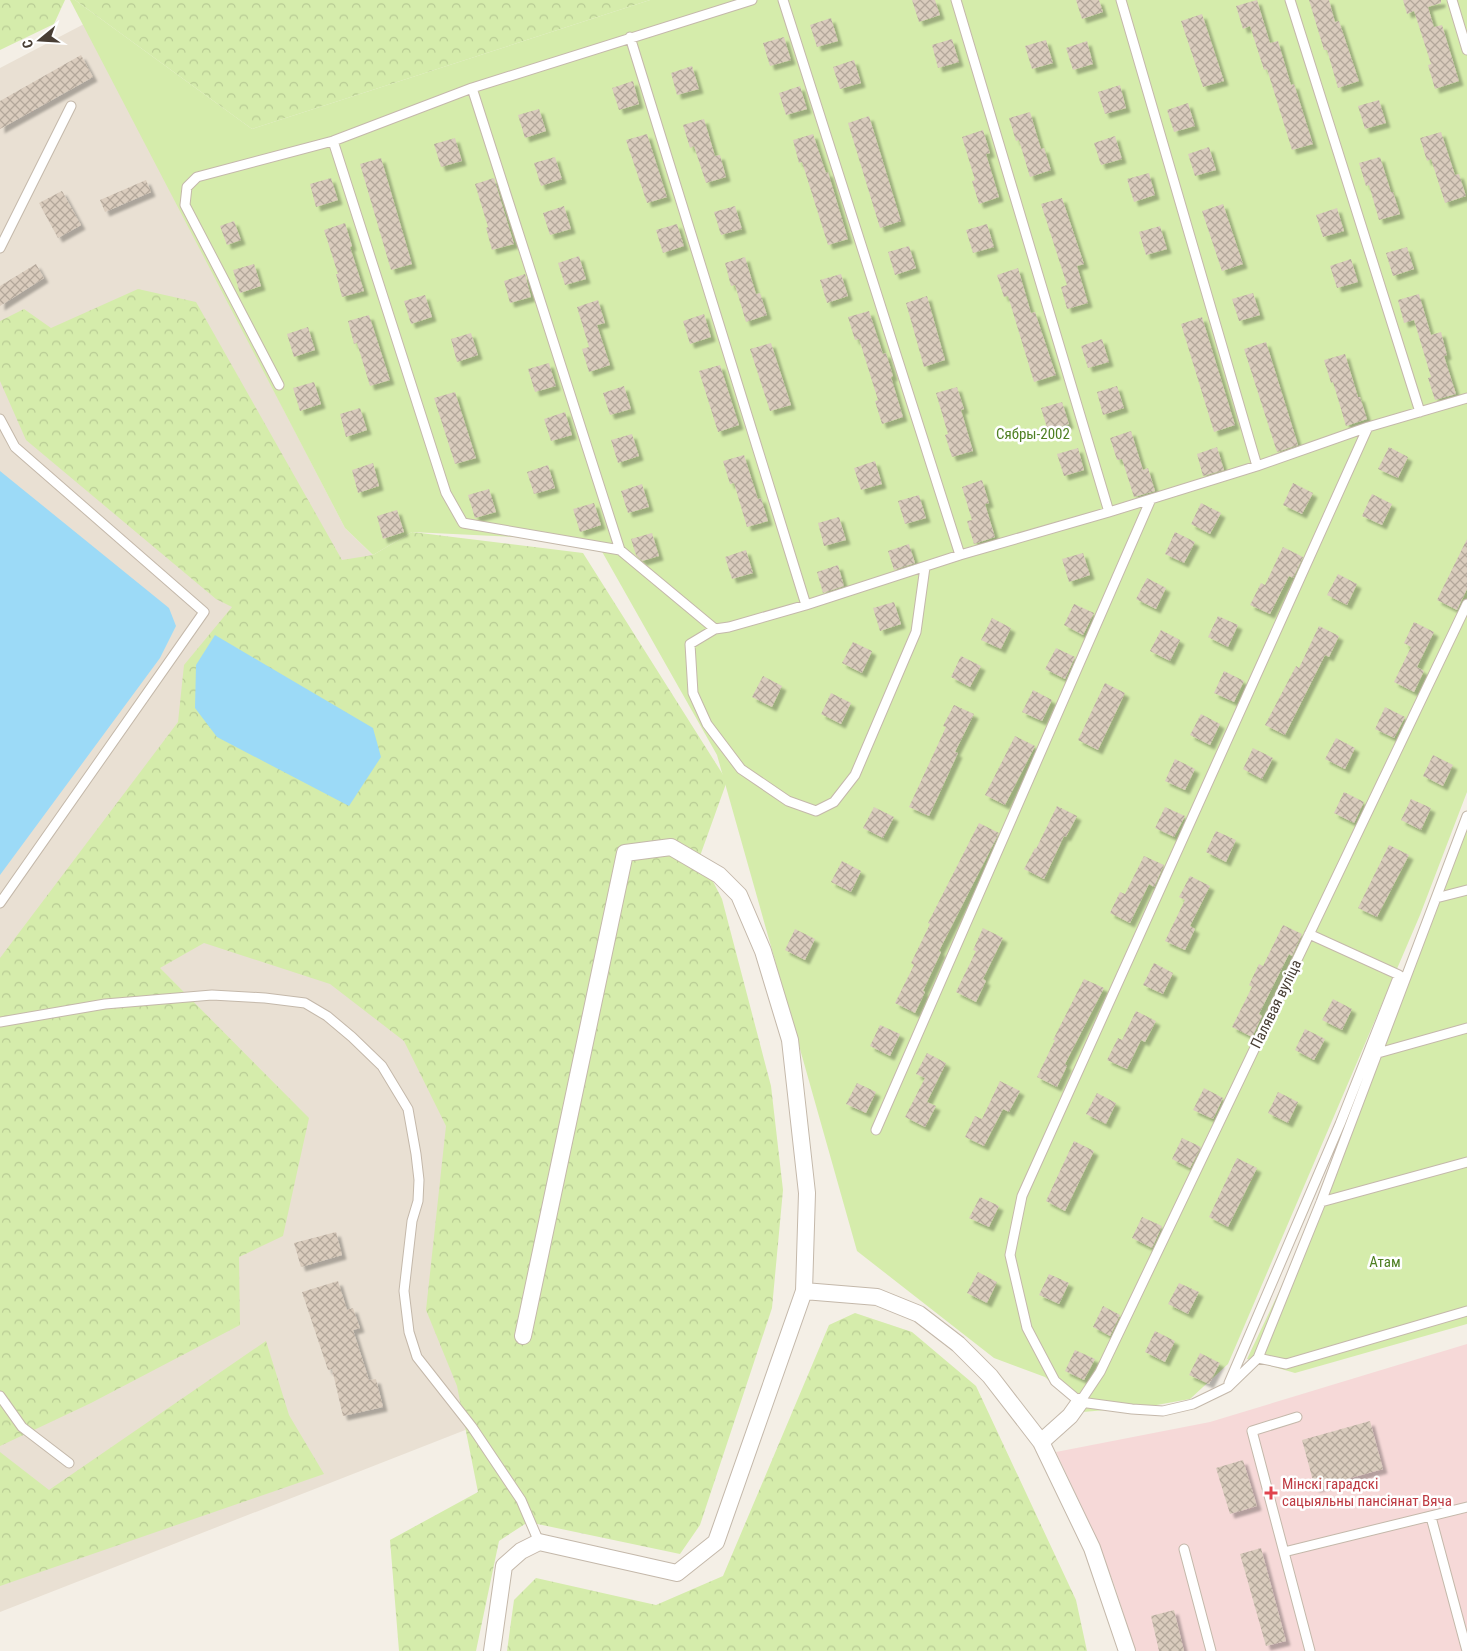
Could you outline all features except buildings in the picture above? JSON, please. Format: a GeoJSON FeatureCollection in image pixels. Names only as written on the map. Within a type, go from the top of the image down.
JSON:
{"type":"FeatureCollection","features":[{"type":"Feature","properties":{"kind":"street"},"geometry":{"type":"LineString","coordinates":[[492,1651],[504,1566],[521,1552],[539,1542],[677,1573],[716,1542],[804,1291],[807,1193],[790,1040],[763,951],[739,895],[719,875],[671,847],[625,853],[523,1336]]}},
{"type":"Feature","properties":{"kind":"street"},"geometry":{"type":"LineString","coordinates":[[804,1291],[877,1297],[919,1314],[958,1344],[990,1376],[1041,1442],[1092,1548],[1127,1651]]}},
{"type":"Feature","properties":{"kind":"street"},"geometry":{"type":"LineString","coordinates":[[1041,1442],[1070,1416],[1080,1402]]}},
{"type":"Feature","properties":{"kind":"lane"},"geometry":{"type":"LineString","coordinates":[[279,386],[185,205],[187,187],[196,177],[333,141],[472,88],[752,0]]}},
{"type":"Feature","properties":{"kind":"lane"},"geometry":{"type":"LineString","coordinates":[[784,0],[960,555]]}},
{"type":"Feature","properties":{"kind":"lane"},"geometry":{"type":"LineString","coordinates":[[956,0],[1109,512]]}},
{"type":"Feature","properties":{"kind":"lane"},"geometry":{"type":"LineString","coordinates":[[1121,0],[1258,466]]}},
{"type":"Feature","properties":{"kind":"lane"},"geometry":{"type":"LineString","coordinates":[[1290,0],[1420,412]]}},
{"type":"Feature","properties":{"kind":"lane"},"geometry":{"type":"LineString","coordinates":[[1452,0],[1467,50]]}},
{"type":"Feature","properties":{"kind":"lane"},"geometry":{"type":"LineString","coordinates":[[630,37],[806,605]]}},
{"type":"Feature","properties":{"kind":"lane"},"geometry":{"type":"LineString","coordinates":[[472,88],[620,550]]}},
{"type":"Feature","properties":{"kind":"lane"},"geometry":{"type":"LineString","coordinates":[[0,248],[71,106]]}},
{"type":"Feature","properties":{"kind":"lane"},"geometry":{"type":"LineString","coordinates":[[333,141],[446,493],[463,523],[620,550],[715,629]]}},
{"type":"Feature","properties":{"kind":"lane"},"geometry":{"type":"LineString","coordinates":[[925,566],[916,632],[855,774],[834,802],[816,811],[788,801],[741,769],[707,724],[693,693],[690,644],[715,629],[729,627],[806,605],[925,566],[960,555],[1152,499],[1258,466],[1368,427],[1467,398]]}},
{"type":"Feature","properties":{"kind":"lane"},"geometry":{"type":"LineString","coordinates":[[0,419],[16,447],[204,612],[0,903]]}},
{"type":"Feature","properties":{"kind":"lane"},"geometry":{"type":"LineString","coordinates":[[1368,427],[1022,1196],[1010,1255],[1027,1328],[1055,1381],[1080,1402],[1163,1411],[1193,1404],[1228,1387],[1258,1358],[1321,1202],[1467,816]]}},
{"type":"Feature","properties":{"kind":"lane"},"geometry":{"type":"LineString","coordinates":[[876,1130],[1152,499]]}},
{"type":"Feature","properties":{"kind":"lane","name":"Палявая вуліца"},"geometry":{"type":"LineString","coordinates":[[1080,1402],[1100,1372],[1467,604]]}},
{"type":"Feature","properties":{"kind":"lane"},"geometry":{"type":"LineString","coordinates":[[1436,898],[1467,890]]}},
{"type":"Feature","properties":{"kind":"lane"},"geometry":{"type":"LineString","coordinates":[[1228,1387],[1340,1124],[1399,975],[1310,934]]}},
{"type":"Feature","properties":{"kind":"lane"},"geometry":{"type":"LineString","coordinates":[[0,1022],[105,1004],[212,994],[305,1003],[327,1016],[352,1037],[382,1066],[408,1109],[419,1180],[418,1201],[412,1221],[404,1292],[409,1332],[417,1357],[469,1424],[521,1500],[539,1542]]}},
{"type":"Feature","properties":{"kind":"lane"},"geometry":{"type":"LineString","coordinates":[[1378,1053],[1467,1028]]}},
{"type":"Feature","properties":{"kind":"lane"},"geometry":{"type":"LineString","coordinates":[[1321,1202],[1467,1162]]}},
{"type":"Feature","properties":{"kind":"lane"},"geometry":{"type":"LineString","coordinates":[[1258,1358],[1286,1364],[1467,1311]]}},
{"type":"Feature","properties":{"kind":"lane"},"geometry":{"type":"LineString","coordinates":[[0,1396],[22,1427],[69,1463]]}},
{"type":"Feature","properties":{"kind":"lane"},"geometry":{"type":"LineString","coordinates":[[1297,1417],[1252,1431],[1310,1651]]}},
{"type":"Feature","properties":{"kind":"lane"},"geometry":{"type":"LineString","coordinates":[[1284,1552],[1467,1507]]}},
{"type":"Feature","properties":{"kind":"lane"},"geometry":{"type":"LineString","coordinates":[[1431,1517],[1467,1651]]}},
{"type":"Feature","properties":{"kind":"lane"},"geometry":{"type":"LineString","coordinates":[[1184,1549],[1211,1651]]}},
{"type":"Feature","properties":{"kind":"shaded area"},"geometry":{"type":"Polygon","coordinates":[[[84,24],[345,528],[622,798],[501,1416],[0,1612],[0,68],[84,24]]]}},
{"type":"Feature","properties":{"kind":"shaded area","name":"Мінскі гарадскі сацыяльны пансіянат Вяча"},"geometry":{"type":"Polygon","coordinates":[[[1467,1344],[1467,1651],[1135,1651],[1115,1587],[1095,1535],[1056,1452],[1210,1422],[1467,1344]]]}},
{"type":"Feature","properties":{"kind":"green space"},"geometry":{"type":"Polygon","coordinates":[[[0,0],[65,0],[54,24],[0,50],[0,0]]]}},
{"type":"Feature","properties":{"kind":"green space","name":"Сябры-2002"},"geometry":{"type":"Polygon","coordinates":[[[70,0],[75,0],[252,129],[650,0],[1467,0],[1467,792],[1420,915],[1228,1364],[1190,1399],[1151,1406],[1083,1412],[1045,1377],[994,1358],[857,1251],[717,755],[596,541],[412,532],[373,555],[345,528],[70,0]]]}},
{"type":"Feature","properties":{"kind":"green space"},"geometry":{"type":"Polygon","coordinates":[[[75,0],[650,0],[252,129],[75,0]]]}},
{"type":"Feature","properties":{"kind":"green space"},"geometry":{"type":"Polygon","coordinates":[[[138,289],[196,302],[342,560],[373,555],[412,532],[583,553],[727,781],[700,856],[722,899],[771,1086],[783,1190],[772,1308],[700,1525],[680,1554],[528,1522],[499,1541],[476,1651],[399,1651],[390,1540],[478,1492],[457,1386],[426,1310],[446,1126],[404,1041],[330,984],[204,943],[160,968],[309,1118],[283,1236],[239,1257],[240,1325],[91,1403],[0,1446],[0,958],[178,722],[184,665],[232,607],[216,599],[26,440],[0,381],[0,321],[24,309],[51,328],[138,289]]]}},
{"type":"Feature","properties":{"kind":"green space","name":"Атам"},"geometry":{"type":"Polygon","coordinates":[[[1467,813],[1467,1324],[1295,1373],[1247,1359],[1316,1214],[1467,813]]]}},
{"type":"Feature","properties":{"kind":"green space"},"geometry":{"type":"Polygon","coordinates":[[[855,1313],[912,1332],[976,1386],[1076,1600],[1087,1651],[507,1651],[514,1600],[536,1578],[656,1605],[723,1576],[829,1325],[855,1313]]]}},
{"type":"Feature","properties":{"kind":"green space"},"geometry":{"type":"Polygon","coordinates":[[[266,1341],[289,1415],[324,1474],[0,1586],[0,1452],[49,1490],[266,1341]]]}},
{"type":"Feature","properties":{"kind":"water"},"geometry":{"type":"Polygon","coordinates":[[[0,471],[169,608],[176,626],[160,658],[0,875],[0,471]]]}},
{"type":"Feature","properties":{"kind":"water"},"geometry":{"type":"Polygon","coordinates":[[[215,635],[373,728],[381,757],[349,806],[217,737],[195,708],[196,665],[215,635]]]}},
{"type":"Feature","properties":{"kind":"place","name":"Мінскі гарадскі сацыяльны пансіянат Вяча"},"geometry":{"type":"Point","coordinates":[1271,1493]}}]}
